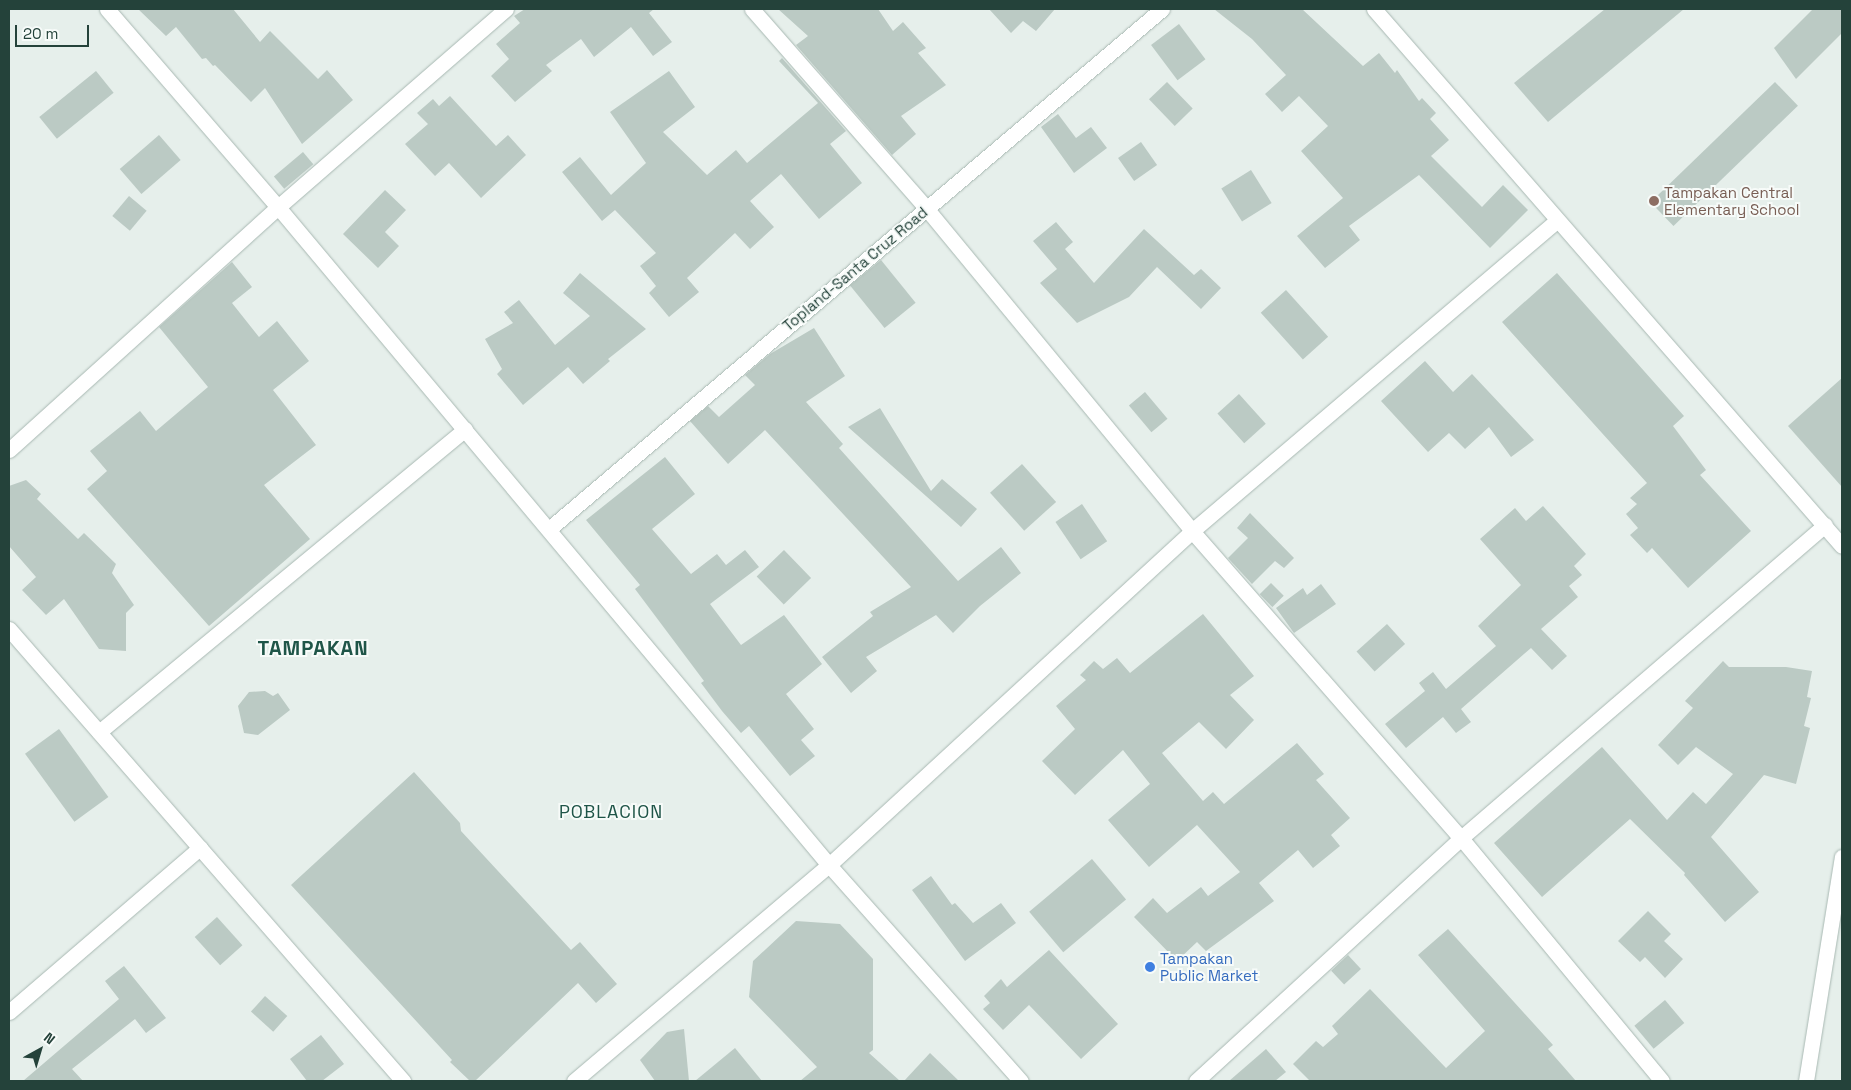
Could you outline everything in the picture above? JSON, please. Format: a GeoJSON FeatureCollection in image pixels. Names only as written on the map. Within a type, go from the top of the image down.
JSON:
{"type":"FeatureCollection","features":[{"type":"Feature","properties":{"kind":"street"},"geometry":{"type":"LineString","coordinates":[[107,9],[278,207],[828,864],[1021,1081]]}},
{"type":"Feature","properties":{"kind":"street"},"geometry":{"type":"LineString","coordinates":[[9,450],[278,207],[506,9]]}},
{"type":"Feature","properties":{"kind":"street"},"geometry":{"type":"LineString","coordinates":[[752,9],[926,208],[1192,531],[1461,838],[1662,1081]]}},
{"type":"Feature","properties":{"kind":"street","name":"Topland-Santa Cruz Road"},"geometry":{"type":"LineString","coordinates":[[549,529],[1162,9]]}},
{"type":"Feature","properties":{"kind":"street"},"geometry":{"type":"LineString","coordinates":[[1374,9],[1556,221],[1842,546]]}},
{"type":"Feature","properties":{"kind":"street"},"geometry":{"type":"LineString","coordinates":[[574,1081],[828,864],[1192,531],[1556,221]]}},
{"type":"Feature","properties":{"kind":"street"},"geometry":{"type":"LineString","coordinates":[[99,732],[464,429]]}},
{"type":"Feature","properties":{"kind":"street"},"geometry":{"type":"LineString","coordinates":[[1196,1081],[1461,838],[1825,525]]}},
{"type":"Feature","properties":{"kind":"street"},"geometry":{"type":"LineString","coordinates":[[9,629],[403,1081]]}},
{"type":"Feature","properties":{"kind":"street"},"geometry":{"type":"LineString","coordinates":[[9,1012],[200,848]]}},
{"type":"Feature","properties":{"kind":"street"},"geometry":{"type":"LineString","coordinates":[[1806,1081],[1842,857]]}},
{"type":"Feature","properties":{"kind":"building"},"geometry":{"type":"Polygon","coordinates":[[[138,9],[233,9],[260,42],[270,31],[318,79],[327,70],[353,100],[302,144],[265,88],[251,102],[215,65],[213,66],[206,58],[202,59],[176,27],[166,36],[138,9]]]}},
{"type":"Feature","properties":{"kind":"building"},"geometry":{"type":"Polygon","coordinates":[[[525,9],[654,9],[649,13],[672,42],[653,56],[631,27],[594,57],[581,39],[546,65],[552,71],[515,102],[491,76],[509,59],[496,44],[520,23],[514,16],[525,9]]]}},
{"type":"Feature","properties":{"kind":"building"},"geometry":{"type":"Polygon","coordinates":[[[778,9],[878,9],[893,31],[903,22],[926,48],[918,53],[946,85],[901,116],[916,134],[892,155],[796,45],[808,36],[778,9]]]}},
{"type":"Feature","properties":{"kind":"building"},"geometry":{"type":"Polygon","coordinates":[[[989,9],[1055,9],[1036,31],[1023,21],[1011,33],[989,9]]]}},
{"type":"Feature","properties":{"kind":"building"},"geometry":{"type":"Polygon","coordinates":[[[1214,9],[1302,9],[1363,66],[1379,53],[1395,73],[1397,70],[1419,101],[1422,98],[1436,113],[1430,119],[1449,140],[1431,156],[1482,207],[1503,185],[1528,210],[1490,248],[1419,175],[1349,226],[1360,240],[1325,268],[1297,236],[1343,198],[1301,151],[1328,126],[1299,96],[1282,112],[1265,94],[1286,75],[1252,39],[1214,9]]]}},
{"type":"Feature","properties":{"kind":"building"},"geometry":{"type":"Polygon","coordinates":[[[1605,9],[1684,9],[1548,122],[1514,83],[1605,9]]]}},
{"type":"Feature","properties":{"kind":"building"},"geometry":{"type":"Polygon","coordinates":[[[1813,9],[1842,9],[1842,33],[1796,79],[1774,48],[1813,9]]]}},
{"type":"Feature","properties":{"kind":"building"},"geometry":{"type":"Polygon","coordinates":[[[1179,24],[1205,59],[1178,80],[1151,45],[1179,24]]]}},
{"type":"Feature","properties":{"kind":"building"},"geometry":{"type":"Polygon","coordinates":[[[782,58],[846,131],[830,144],[862,183],[819,219],[781,174],[750,201],[774,227],[750,249],[735,233],[687,278],[699,292],[669,317],[649,293],[656,286],[640,266],[656,253],[615,210],[602,221],[562,172],[580,157],[611,195],[646,163],[610,112],[669,71],[695,107],[663,132],[707,175],[736,150],[747,163],[818,103],[779,61],[782,58]]]}},
{"type":"Feature","properties":{"kind":"building"},"geometry":{"type":"Polygon","coordinates":[[[96,71],[114,93],[57,139],[39,117],[96,71]]]}},
{"type":"Feature","properties":{"kind":"building"},"geometry":{"type":"Polygon","coordinates":[[[1167,82],[1193,109],[1175,126],[1149,99],[1167,82]]]}},
{"type":"Feature","properties":{"kind":"building"},"geometry":{"type":"Polygon","coordinates":[[[1775,82],[1798,106],[1673,226],[1651,202],[1775,82]]]}},
{"type":"Feature","properties":{"kind":"building"},"geometry":{"type":"Polygon","coordinates":[[[450,96],[496,146],[508,135],[526,155],[481,198],[449,163],[435,176],[405,144],[428,124],[417,113],[433,99],[439,106],[450,96]]]}},
{"type":"Feature","properties":{"kind":"building"},"geometry":{"type":"Polygon","coordinates":[[[1058,114],[1076,138],[1091,127],[1107,148],[1074,173],[1041,127],[1058,114]]]}},
{"type":"Feature","properties":{"kind":"building"},"geometry":{"type":"Polygon","coordinates":[[[159,135],[181,160],[141,194],[120,169],[159,135]]]}},
{"type":"Feature","properties":{"kind":"building"},"geometry":{"type":"Polygon","coordinates":[[[1141,142],[1157,165],[1134,181],[1118,158],[1141,142]]]}},
{"type":"Feature","properties":{"kind":"building"},"geometry":{"type":"Polygon","coordinates":[[[303,152],[313,164],[284,189],[274,176],[303,152]]]}},
{"type":"Feature","properties":{"kind":"building"},"geometry":{"type":"Polygon","coordinates":[[[1251,170],[1272,203],[1242,222],[1221,189],[1251,170]]]}},
{"type":"Feature","properties":{"kind":"building"},"geometry":{"type":"Polygon","coordinates":[[[385,190],[406,210],[385,232],[399,246],[378,268],[343,234],[385,190]]]}},
{"type":"Feature","properties":{"kind":"building"},"geometry":{"type":"Polygon","coordinates":[[[129,196],[147,211],[130,231],[112,216],[129,196]]]}},
{"type":"Feature","properties":{"kind":"building"},"geometry":{"type":"Polygon","coordinates":[[[1056,222],[1073,242],[1065,249],[1094,283],[1144,229],[1194,275],[1201,269],[1221,288],[1201,309],[1157,267],[1129,297],[1077,323],[1040,283],[1057,269],[1033,241],[1056,222]]]}},
{"type":"Feature","properties":{"kind":"building"},"geometry":{"type":"Polygon","coordinates":[[[881,260],[916,303],[885,328],[850,285],[881,260]]]}},
{"type":"Feature","properties":{"kind":"building"},"geometry":{"type":"Polygon","coordinates":[[[232,262],[252,287],[232,303],[259,337],[277,321],[309,361],[273,390],[316,445],[264,485],[310,539],[209,626],[87,489],[107,471],[90,451],[140,411],[156,431],[208,387],[159,327],[232,262]]]}},
{"type":"Feature","properties":{"kind":"building"},"geometry":{"type":"Polygon","coordinates":[[[580,273],[646,329],[608,359],[610,361],[583,384],[568,367],[523,405],[497,374],[502,369],[485,339],[513,323],[504,312],[519,300],[555,345],[590,316],[563,293],[580,273]]]}},
{"type":"Feature","properties":{"kind":"building"},"geometry":{"type":"Polygon","coordinates":[[[1557,273],[1684,416],[1673,426],[1706,470],[1700,475],[1751,531],[1688,588],[1652,548],[1647,553],[1630,535],[1638,528],[1626,514],[1637,504],[1630,498],[1647,483],[1502,322],[1557,273]]]}},
{"type":"Feature","properties":{"kind":"building"},"geometry":{"type":"Polygon","coordinates":[[[1286,290],[1328,337],[1303,360],[1261,313],[1286,290]]]}},
{"type":"Feature","properties":{"kind":"building"},"geometry":{"type":"Polygon","coordinates":[[[814,328],[845,376],[806,402],[843,444],[839,448],[958,581],[1001,547],[1021,573],[980,606],[953,633],[936,615],[866,657],[877,671],[851,693],[822,657],[873,616],[870,612],[911,587],[765,430],[728,464],[690,421],[708,406],[719,417],[755,385],[745,375],[770,354],[814,328]]]}},
{"type":"Feature","properties":{"kind":"building"},"geometry":{"type":"Polygon","coordinates":[[[1425,361],[1453,392],[1472,374],[1534,440],[1511,457],[1489,427],[1465,449],[1449,433],[1428,452],[1381,401],[1425,361]]]}},
{"type":"Feature","properties":{"kind":"building"},"geometry":{"type":"Polygon","coordinates":[[[1842,378],[1842,487],[1788,426],[1842,378]]]}},
{"type":"Feature","properties":{"kind":"building"},"geometry":{"type":"Polygon","coordinates":[[[1145,392],[1167,419],[1151,432],[1129,405],[1145,392]]]}},
{"type":"Feature","properties":{"kind":"building"},"geometry":{"type":"Polygon","coordinates":[[[1239,394],[1266,424],[1244,443],[1217,413],[1239,394]]]}},
{"type":"Feature","properties":{"kind":"building"},"geometry":{"type":"Polygon","coordinates":[[[880,408],[931,491],[942,479],[977,509],[961,527],[848,427],[880,408]]]}},
{"type":"Feature","properties":{"kind":"building"},"geometry":{"type":"Polygon","coordinates":[[[665,457],[695,494],[652,529],[691,574],[717,554],[726,565],[745,550],[759,567],[710,604],[741,645],[784,615],[822,664],[786,694],[814,729],[801,740],[815,756],[790,776],[749,726],[741,733],[722,711],[701,683],[704,681],[635,589],[640,585],[586,520],[665,457]]]}},
{"type":"Feature","properties":{"kind":"building"},"geometry":{"type":"Polygon","coordinates":[[[1022,464],[1056,502],[1024,531],[990,493],[1022,464]]]}},
{"type":"Feature","properties":{"kind":"building"},"geometry":{"type":"Polygon","coordinates":[[[26,480],[41,494],[37,499],[78,539],[84,533],[116,564],[112,573],[134,605],[126,613],[126,651],[99,649],[64,599],[46,615],[22,590],[36,577],[9,546],[9,486],[26,480]]]}},
{"type":"Feature","properties":{"kind":"building"},"geometry":{"type":"Polygon","coordinates":[[[1082,504],[1107,541],[1081,559],[1055,522],[1082,504]]]}},
{"type":"Feature","properties":{"kind":"building"},"geometry":{"type":"Polygon","coordinates":[[[1543,506],[1586,554],[1574,566],[1582,575],[1569,586],[1578,597],[1541,629],[1567,656],[1552,670],[1531,648],[1461,709],[1471,722],[1456,733],[1443,717],[1406,748],[1385,724],[1425,691],[1419,683],[1433,672],[1446,689],[1496,646],[1478,626],[1521,585],[1480,539],[1515,508],[1526,521],[1543,506]]]}},
{"type":"Feature","properties":{"kind":"building"},"geometry":{"type":"Polygon","coordinates":[[[1250,513],[1294,558],[1284,568],[1275,561],[1252,584],[1228,558],[1248,538],[1237,528],[1250,513]]]}},
{"type":"Feature","properties":{"kind":"building"},"geometry":{"type":"Polygon","coordinates":[[[784,550],[811,578],[784,604],[757,576],[784,550]]]}},
{"type":"Feature","properties":{"kind":"building"},"geometry":{"type":"Polygon","coordinates":[[[1271,583],[1284,596],[1272,607],[1260,594],[1271,583]]]}},
{"type":"Feature","properties":{"kind":"building"},"geometry":{"type":"Polygon","coordinates":[[[1321,584],[1336,604],[1294,633],[1276,608],[1303,588],[1307,595],[1321,584]]]}},
{"type":"Feature","properties":{"kind":"building"},"geometry":{"type":"Polygon","coordinates":[[[1203,614],[1254,676],[1230,695],[1254,720],[1226,749],[1199,722],[1162,753],[1203,801],[1213,792],[1224,804],[1297,743],[1324,774],[1316,780],[1350,818],[1331,835],[1340,846],[1313,868],[1298,850],[1259,883],[1274,901],[1206,951],[1197,942],[1177,961],[1134,917],[1153,898],[1167,913],[1201,887],[1208,896],[1240,872],[1197,825],[1149,867],[1108,820],[1150,784],[1123,750],[1075,795],[1042,761],[1075,729],[1056,706],[1086,680],[1080,675],[1094,661],[1103,669],[1117,658],[1130,673],[1203,614]]]}},
{"type":"Feature","properties":{"kind":"building"},"geometry":{"type":"Polygon","coordinates":[[[1387,624],[1405,644],[1375,671],[1357,651],[1387,624]]]}},
{"type":"Feature","properties":{"kind":"building"},"geometry":{"type":"Polygon","coordinates":[[[1723,661],[1729,667],[1786,667],[1812,671],[1807,697],[1811,698],[1804,726],[1810,728],[1796,784],[1764,775],[1711,837],[1759,892],[1725,922],[1684,875],[1685,873],[1630,819],[1542,897],[1494,843],[1602,747],[1667,820],[1693,792],[1706,804],[1733,774],[1696,747],[1678,765],[1658,745],[1693,708],[1685,701],[1723,661]]]}},
{"type":"Feature","properties":{"kind":"building"},"geometry":{"type":"Polygon","coordinates":[[[265,691],[273,696],[278,693],[290,710],[258,735],[244,733],[238,706],[249,692],[265,691]]]}},
{"type":"Feature","properties":{"kind":"building"},"geometry":{"type":"Polygon","coordinates":[[[59,729],[108,797],[74,822],[25,754],[59,729]]]}},
{"type":"Feature","properties":{"kind":"building"},"geometry":{"type":"Polygon","coordinates":[[[414,772],[460,823],[461,831],[571,950],[580,942],[617,984],[596,1003],[578,983],[475,1081],[470,1081],[450,1062],[452,1060],[291,885],[414,772]]]}},
{"type":"Feature","properties":{"kind":"building"},"geometry":{"type":"Polygon","coordinates":[[[1092,859],[1126,900],[1063,952],[1029,912],[1092,859]]]}},
{"type":"Feature","properties":{"kind":"building"},"geometry":{"type":"Polygon","coordinates":[[[931,876],[952,905],[955,903],[973,923],[1001,903],[1016,923],[965,961],[912,890],[931,876]]]}},
{"type":"Feature","properties":{"kind":"building"},"geometry":{"type":"Polygon","coordinates":[[[1648,911],[1671,934],[1664,941],[1683,959],[1665,978],[1645,957],[1640,962],[1618,941],[1648,911]]]}},
{"type":"Feature","properties":{"kind":"building"},"geometry":{"type":"Polygon","coordinates":[[[217,917],[242,945],[220,965],[195,937],[217,917]]]}},
{"type":"Feature","properties":{"kind":"building"},"geometry":{"type":"Polygon","coordinates":[[[796,921],[840,924],[873,959],[873,1050],[869,1053],[900,1081],[800,1081],[817,1067],[749,997],[753,961],[796,921]]]}},
{"type":"Feature","properties":{"kind":"building"},"geometry":{"type":"Polygon","coordinates":[[[1448,929],[1553,1045],[1548,1049],[1576,1081],[1310,1081],[1293,1064],[1316,1041],[1323,1047],[1338,1034],[1332,1026],[1370,989],[1446,1068],[1485,1031],[1418,955],[1448,929]]]}},
{"type":"Feature","properties":{"kind":"building"},"geometry":{"type":"Polygon","coordinates":[[[1049,950],[1118,1024],[1081,1059],[1029,1005],[1003,1030],[983,1009],[990,1003],[984,996],[1001,979],[1007,987],[1049,950]]]}},
{"type":"Feature","properties":{"kind":"building"},"geometry":{"type":"Polygon","coordinates":[[[1348,955],[1361,969],[1344,985],[1331,971],[1348,955]]]}},
{"type":"Feature","properties":{"kind":"building"},"geometry":{"type":"Polygon","coordinates":[[[124,966],[166,1018],[146,1033],[135,1019],[72,1069],[83,1081],[23,1081],[119,999],[105,981],[124,966]]]}},
{"type":"Feature","properties":{"kind":"building"},"geometry":{"type":"Polygon","coordinates":[[[265,996],[287,1016],[273,1032],[251,1012],[265,996]]]}},
{"type":"Feature","properties":{"kind":"building"},"geometry":{"type":"Polygon","coordinates":[[[1665,1000],[1684,1023],[1654,1049],[1634,1026],[1665,1000]]]}},
{"type":"Feature","properties":{"kind":"building"},"geometry":{"type":"Polygon","coordinates":[[[684,1029],[689,1081],[655,1081],[640,1060],[667,1032],[684,1029]]]}},
{"type":"Feature","properties":{"kind":"building"},"geometry":{"type":"Polygon","coordinates":[[[321,1035],[344,1064],[322,1081],[307,1081],[290,1059],[321,1035]]]}},
{"type":"Feature","properties":{"kind":"building"},"geometry":{"type":"Polygon","coordinates":[[[735,1048],[762,1081],[695,1081],[735,1048]]]}},
{"type":"Feature","properties":{"kind":"building"},"geometry":{"type":"Polygon","coordinates":[[[1266,1049],[1286,1072],[1275,1081],[1229,1081],[1266,1049]]]}},
{"type":"Feature","properties":{"kind":"building"},"geometry":{"type":"Polygon","coordinates":[[[930,1053],[959,1081],[904,1081],[930,1053]]]}},
{"type":"Feature","properties":{"kind":"place","name":"Tampakan Central Elementary School"},"geometry":{"type":"Point","coordinates":[1654,201]}},
{"type":"Feature","properties":{"kind":"place","name":"Tampakan Public Market"},"geometry":{"type":"Point","coordinates":[1150,967]}},
{"type":"Feature","properties":{"kind":"district","name":"TAMPAKAN"},"geometry":{"type":"Point","coordinates":[313,648]}},
{"type":"Feature","properties":{"kind":"district","name":"POBLACION"},"geometry":{"type":"Point","coordinates":[611,812]}}]}
